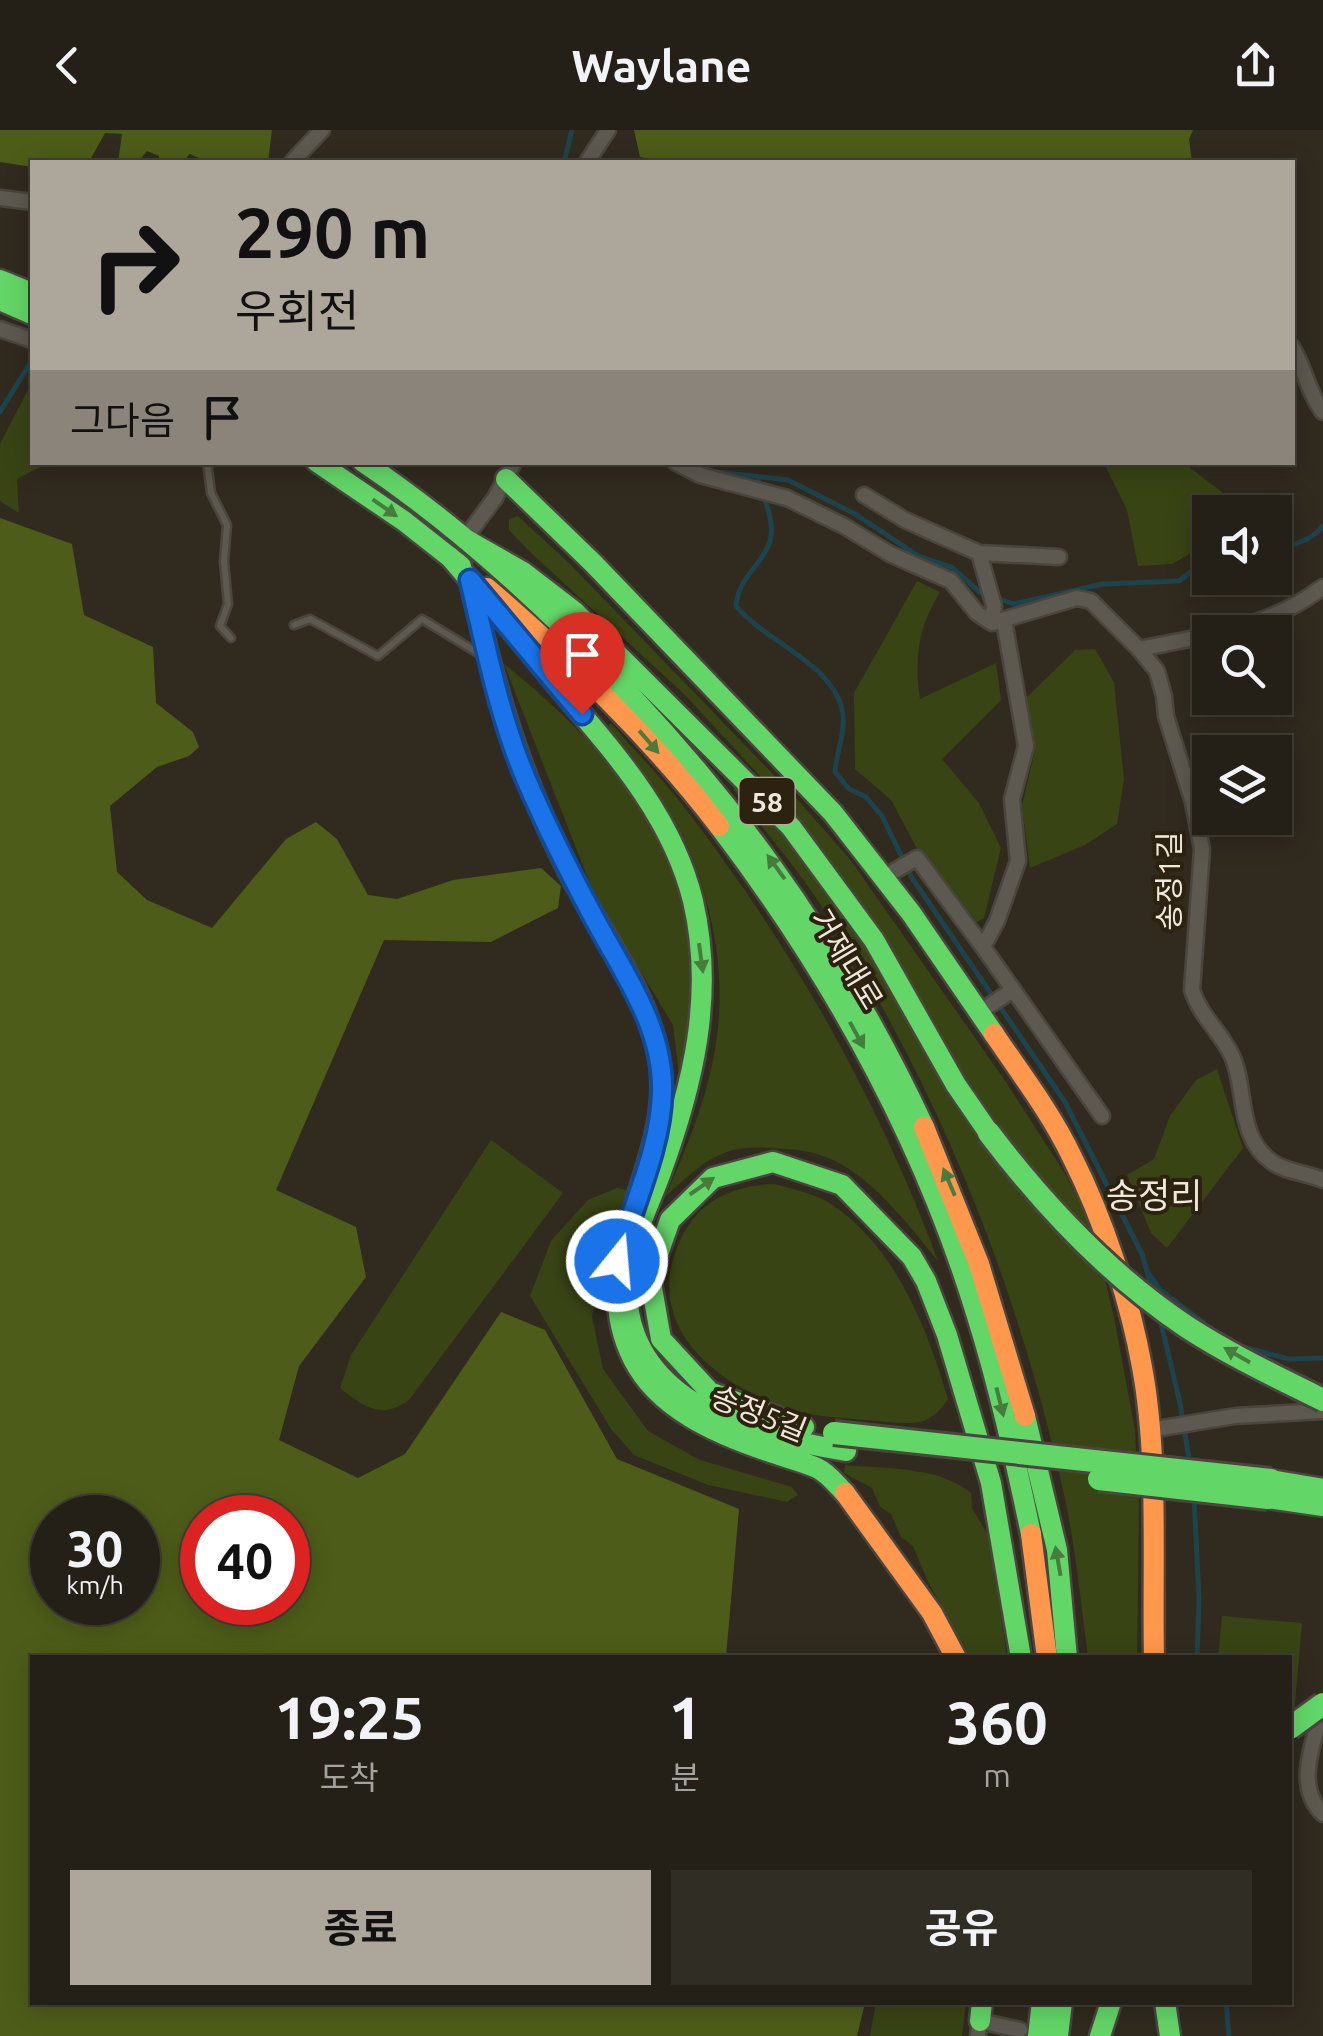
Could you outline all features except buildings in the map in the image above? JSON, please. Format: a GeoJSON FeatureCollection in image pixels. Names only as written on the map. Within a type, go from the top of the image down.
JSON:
{"type":"FeatureCollection","features":[{"type":"Feature","properties":{"kind":"main road"},"geometry":{"type":"LineString","coordinates":[[1,285],[30,292]]}},
{"type":"Feature","properties":{"kind":"main road"},"geometry":{"type":"LineString","coordinates":[[1,285],[30,312]]}},
{"type":"Feature","properties":{"kind":"main road","name":"거제대로"},"geometry":{"type":"LineString","coordinates":[[321,465],[404,520],[457,548],[587,647],[654,714],[708,776],[800,900],[883,1037],[956,1198],[1004,1338],[1046,1494],[1061,1573],[1067,1655]]}},
{"type":"Feature","properties":{"kind":"main road","name":"거제대로"},"geometry":{"type":"LineString","coordinates":[[366,465],[574,663],[692,790],[776,901],[823,972],[866,1050],[939,1207],[986,1345],[1026,1506],[1042,1592],[1047,1655]]}},
{"type":"Feature","properties":{"kind":"main road"},"geometry":{"type":"LineString","coordinates":[[510,471],[544,513],[799,776],[884,877],[1052,1120],[1092,1200],[1132,1324],[1158,1428],[1154,1655]]}},
{"type":"Feature","properties":{"kind":"main road","name":"58"},"geometry":{"type":"LineString","coordinates":[[457,548],[470,580],[632,775],[672,841],[687,878],[704,977],[701,1028],[692,1074],[635,1242],[627,1284],[642,1348],[674,1388],[722,1422],[800,1444],[840,1442],[1271,1480],[1323,1488]]}},
{"type":"Feature","properties":{"kind":"main road","name":"58"},"geometry":{"type":"LineString","coordinates":[[457,548],[522,572],[574,612],[792,827],[874,940],[956,1084],[1046,1206],[1128,1282],[1186,1326],[1323,1400]]}},
{"type":"Feature","properties":{"kind":"main road","name":"송정5길"},"geometry":{"type":"LineString","coordinates":[[470,580],[509,735],[524,776],[566,866],[644,1010],[660,1065],[659,1120],[617,1261],[615,1296],[621,1330],[633,1360],[655,1388],[710,1430],[820,1470],[834,1480],[932,1613],[954,1655]]}},
{"type":"Feature","properties":{"kind":"main road"},"geometry":{"type":"LineString","coordinates":[[840,1442],[740,1409],[701,1388],[661,1340],[648,1289],[658,1240],[685,1198],[725,1172],[750,1164],[776,1162],[805,1165],[821,1172],[863,1201],[914,1260],[939,1311],[994,1498],[1020,1655]]}},
{"type":"Feature","properties":{"kind":"main road","name":"58"},"geometry":{"type":"LineString","coordinates":[[840,1442],[1323,1506]]}},
{"type":"Feature","properties":{"kind":"main road"},"geometry":{"type":"LineString","coordinates":[[1292,1727],[1323,1704]]}},
{"type":"Feature","properties":{"kind":"main road"},"geometry":{"type":"LineString","coordinates":[[1029,2033],[1041,2005]]}},
{"type":"Feature","properties":{"kind":"main road"},"geometry":{"type":"LineString","coordinates":[[1058,2036],[1062,2005]]}},
{"type":"Feature","properties":{"kind":"main road"},"geometry":{"type":"LineString","coordinates":[[1166,2005],[1170,2036]]}},
{"type":"Feature","properties":{"kind":"street"},"geometry":{"type":"LineString","coordinates":[[294,160],[322,130]]}},
{"type":"Feature","properties":{"kind":"street"},"geometry":{"type":"LineString","coordinates":[[588,160],[608,130]]}},
{"type":"Feature","properties":{"kind":"street"},"geometry":{"type":"LineString","coordinates":[[0,198],[30,202]]}},
{"type":"Feature","properties":{"kind":"street"},"geometry":{"type":"LineString","coordinates":[[0,329],[30,339]]}},
{"type":"Feature","properties":{"kind":"street"},"geometry":{"type":"LineString","coordinates":[[1295,352],[1314,400],[1323,412]]}},
{"type":"Feature","properties":{"kind":"street"},"geometry":{"type":"LineString","coordinates":[[680,465],[700,476],[747,485],[823,515],[890,554],[951,582],[977,613],[998,622]]}},
{"type":"Feature","properties":{"kind":"street"},"geometry":{"type":"LineString","coordinates":[[457,548],[510,471]]}},
{"type":"Feature","properties":{"kind":"street"},"geometry":{"type":"LineString","coordinates":[[864,495],[905,520],[979,553],[1059,557]]}},
{"type":"Feature","properties":{"kind":"street"},"geometry":{"type":"LineString","coordinates":[[979,553],[1026,746],[1012,799],[1018,861],[997,921],[983,947]]}},
{"type":"Feature","properties":{"kind":"street"},"geometry":{"type":"LineString","coordinates":[[1279,615],[1323,587]]}},
{"type":"Feature","properties":{"kind":"street","name":"송정1길"},"geometry":{"type":"LineString","coordinates":[[998,622],[1062,600],[1091,600],[1157,672],[1199,826],[1202,874],[1192,990],[1198,1008],[1230,1053],[1254,1140],[1269,1161],[1323,1180]]}},
{"type":"Feature","properties":{"kind":"street"},"geometry":{"type":"LineString","coordinates":[[1138,648],[1192,638]]}},
{"type":"Feature","properties":{"kind":"street"},"geometry":{"type":"LineString","coordinates":[[884,877],[917,858],[1102,1116]]}},
{"type":"Feature","properties":{"kind":"street"},"geometry":{"type":"LineString","coordinates":[[978,1013],[1012,990]]}},
{"type":"Feature","properties":{"kind":"street"},"geometry":{"type":"LineString","coordinates":[[1158,1428],[1202,1420],[1323,1411]]}},
{"type":"Feature","properties":{"kind":"street"},"geometry":{"type":"LineString","coordinates":[[1323,1704],[1308,1763],[1308,1781],[1310,1797],[1323,1814]]}},
{"type":"Feature","properties":{"kind":"street"},"geometry":{"type":"LineString","coordinates":[[980,2020],[1029,2033]]}},
{"type":"Feature","properties":{"kind":"lane"},"geometry":{"type":"LineString","coordinates":[[208,465],[211,493],[227,526],[224,562],[228,604],[220,626],[230,638]]}},
{"type":"Feature","properties":{"kind":"lane"},"geometry":{"type":"LineString","coordinates":[[294,625],[310,619],[378,656],[422,619],[490,660]]}},
{"type":"Feature","properties":{"kind":"green space"},"geometry":{"type":"Polygon","coordinates":[[[0,130],[272,130],[268,160],[204,160],[190,154],[184,160],[160,160],[147,151],[140,160],[118,160],[122,134],[105,133],[90,160],[30,160],[30,167],[0,162],[0,130]]]}},
{"type":"Feature","properties":{"kind":"green space"},"geometry":{"type":"Polygon","coordinates":[[[634,130],[1193,130],[1189,139],[1192,160],[640,157],[634,130]]]}},
{"type":"Feature","properties":{"kind":"green space"},"geometry":{"type":"Polygon","coordinates":[[[30,386],[30,465],[44,465],[17,479],[19,513],[0,501],[0,444],[30,386]]]}},
{"type":"Feature","properties":{"kind":"green space"},"geometry":{"type":"Polygon","coordinates":[[[1105,465],[1187,465],[1226,495],[1192,495],[1192,552],[1172,564],[1138,566],[1127,510],[1105,465]]]}},
{"type":"Feature","properties":{"kind":"green space"},"geometry":{"type":"Polygon","coordinates":[[[518,516],[570,564],[849,858],[1006,1082],[1067,1177],[1092,1227],[1135,1430],[1139,1503],[1137,1655],[1088,1655],[1065,1499],[1047,1422],[1000,1271],[941,1125],[870,985],[818,900],[733,789],[760,776],[684,694],[529,551],[509,530],[509,519],[518,516]]]}},
{"type":"Feature","properties":{"kind":"green space"},"geometry":{"type":"Polygon","coordinates":[[[0,518],[72,544],[84,615],[153,647],[156,703],[193,732],[199,747],[189,756],[157,767],[110,806],[117,872],[147,900],[212,928],[286,839],[316,822],[337,839],[368,895],[397,899],[453,880],[541,868],[561,886],[558,908],[491,942],[384,940],[276,1190],[356,1227],[366,1277],[299,1366],[279,1440],[358,1478],[405,1454],[501,1312],[545,1330],[617,1459],[739,1509],[726,1655],[30,1655],[30,2005],[865,2005],[857,2036],[0,2036],[0,518]]]}},
{"type":"Feature","properties":{"kind":"green space"},"geometry":{"type":"Polygon","coordinates":[[[917,581],[940,592],[920,644],[920,699],[996,663],[1001,700],[942,759],[979,803],[1001,848],[984,918],[977,922],[916,847],[891,800],[855,769],[854,693],[917,581]]]}},
{"type":"Feature","properties":{"kind":"green space"},"geometry":{"type":"Polygon","coordinates":[[[1095,649],[1114,682],[1124,779],[1117,824],[1085,845],[1030,868],[1022,806],[1035,750],[1027,697],[1075,650],[1095,649]]]}},
{"type":"Feature","properties":{"kind":"green space"},"geometry":{"type":"Polygon","coordinates":[[[504,664],[547,700],[618,777],[646,819],[668,863],[683,912],[691,965],[692,1022],[680,1082],[673,1025],[594,894],[504,664]]]}},
{"type":"Feature","properties":{"kind":"green space"},"geometry":{"type":"Polygon","coordinates":[[[611,723],[681,803],[794,965],[887,1139],[938,1261],[863,1179],[833,1160],[811,1153],[762,1148],[732,1150],[702,1165],[665,1197],[695,1125],[714,1056],[719,1021],[716,947],[688,847],[670,815],[607,728],[611,723]]]}},
{"type":"Feature","properties":{"kind":"green space"},"geometry":{"type":"Polygon","coordinates":[[[1217,1069],[1243,1148],[1167,1248],[1151,1233],[1127,1175],[1154,1159],[1170,1116],[1196,1080],[1217,1069]]]}},
{"type":"Feature","properties":{"kind":"green space"},"geometry":{"type":"Polygon","coordinates":[[[491,1140],[563,1193],[409,1400],[390,1409],[373,1409],[340,1388],[351,1355],[491,1140]]]}},
{"type":"Feature","properties":{"kind":"green space"},"geometry":{"type":"Polygon","coordinates":[[[775,1184],[834,1206],[856,1224],[892,1268],[919,1318],[948,1399],[933,1416],[920,1422],[900,1423],[828,1417],[791,1409],[733,1383],[689,1344],[676,1320],[670,1293],[672,1263],[685,1231],[702,1209],[723,1195],[775,1184]]]}},
{"type":"Feature","properties":{"kind":"green space"},"geometry":{"type":"Polygon","coordinates":[[[617,1188],[627,1190],[601,1263],[592,1317],[603,1369],[648,1431],[700,1460],[792,1487],[798,1495],[787,1502],[708,1485],[634,1455],[611,1429],[530,1296],[551,1241],[588,1200],[617,1188]]]}},
{"type":"Feature","properties":{"kind":"green space"},"geometry":{"type":"Polygon","coordinates":[[[845,1465],[928,1473],[971,1493],[972,1508],[990,1539],[1007,1655],[969,1655],[928,1582],[913,1546],[901,1537],[891,1514],[880,1507],[872,1488],[844,1473],[845,1465]]]}},
{"type":"Feature","properties":{"kind":"green space"},"geometry":{"type":"Polygon","coordinates":[[[1222,1616],[1302,1623],[1292,1738],[1292,1655],[1218,1655],[1222,1616]]]}},
{"type":"Feature","properties":{"kind":"green space"},"geometry":{"type":"Polygon","coordinates":[[[876,2005],[966,2005],[962,2036],[870,2036],[876,2005]]]}},
{"type":"Feature","properties":{"kind":"waterway"},"geometry":{"type":"LineString","coordinates":[[564,160],[572,130]]}},
{"type":"Feature","properties":{"kind":"waterway"},"geometry":{"type":"LineString","coordinates":[[0,412],[30,363]]}},
{"type":"Feature","properties":{"kind":"waterway"},"geometry":{"type":"LineString","coordinates":[[708,471],[788,480],[855,514],[920,557],[951,567],[981,593],[1014,604],[1102,584],[1179,581],[1192,571]]}},
{"type":"Feature","properties":{"kind":"waterway"},"geometry":{"type":"LineString","coordinates":[[757,476],[770,517],[770,541],[741,587],[736,606],[812,666],[836,693],[843,725],[835,772],[882,816],[912,878],[1065,1102],[1142,1254],[1152,1289]]}},
{"type":"Feature","properties":{"kind":"waterway"},"geometry":{"type":"LineString","coordinates":[[1292,545],[1323,526]]}},
{"type":"Feature","properties":{"kind":"waterway"},"geometry":{"type":"LineString","coordinates":[[1149,1274],[1159,1289],[1204,1323]]}},
{"type":"Feature","properties":{"kind":"waterway"},"geometry":{"type":"LineString","coordinates":[[1160,1319],[1190,1465]]}},
{"type":"Feature","properties":{"kind":"waterway"},"geometry":{"type":"LineString","coordinates":[[1247,1348],[1289,1359],[1323,1358]]}},
{"type":"Feature","properties":{"kind":"waterway"},"geometry":{"type":"LineString","coordinates":[[1194,1496],[1197,1655]]}},
{"type":"Feature","properties":{"kind":"waterway"},"geometry":{"type":"LineString","coordinates":[[1226,2005],[1229,2036]]}},
{"type":"Feature","properties":{"kind":"traffic: fast"},"geometry":{"type":"LineString","coordinates":[[0,280],[30,292]]}},
{"type":"Feature","properties":{"kind":"traffic: fast"},"geometry":{"type":"LineString","coordinates":[[0,300],[30,313]]}},
{"type":"Feature","properties":{"kind":"traffic: fast"},"geometry":{"type":"LineString","coordinates":[[321,465],[404,521],[461,566]]}},
{"type":"Feature","properties":{"kind":"traffic: fast"},"geometry":{"type":"LineString","coordinates":[[368,465],[441,519],[562,626],[619,683],[721,799],[810,922],[851,987],[924,1127]]}},
{"type":"Feature","properties":{"kind":"traffic: fast"},"geometry":{"type":"LineString","coordinates":[[506,479],[593,563],[833,813],[911,913],[994,1034]]}},
{"type":"Feature","properties":{"kind":"traffic: fast"},"geometry":{"type":"LineString","coordinates":[[465,539],[523,572],[575,612],[791,827],[874,940],[956,1085],[989,1133]]}},
{"type":"Feature","properties":{"kind":"traffic: fast"},"geometry":{"type":"LineString","coordinates":[[450,557],[638,786],[671,840],[693,901],[702,971],[697,1040],[672,1142],[631,1256],[627,1284],[632,1325],[647,1358],[670,1385],[700,1406],[772,1435],[846,1451]]}},
{"type":"Feature","properties":{"kind":"traffic: fast"},"geometry":{"type":"LineString","coordinates":[[470,581],[498,689],[532,791],[576,885],[633,984],[654,1036],[660,1064],[661,1102],[655,1139],[623,1248],[618,1285],[620,1322],[633,1359],[644,1377],[673,1406],[709,1428],[817,1468],[845,1493]]}},
{"type":"Feature","properties":{"kind":"traffic: fast"},"geometry":{"type":"LineString","coordinates":[[719,826],[835,998],[869,1058],[929,1183],[984,1340],[1031,1534]]}},
{"type":"Feature","properties":{"kind":"traffic: fast"},"geometry":{"type":"LineString","coordinates":[[989,1133],[1056,1213],[1158,1307],[1203,1337],[1323,1400]]}},
{"type":"Feature","properties":{"kind":"traffic: fast"},"geometry":{"type":"LineString","coordinates":[[804,1427],[710,1392],[661,1339],[650,1277],[670,1220],[713,1178],[773,1162],[842,1185],[912,1257],[926,1281],[947,1335],[991,1483],[1020,1655]]}},
{"type":"Feature","properties":{"kind":"traffic: fast"},"geometry":{"type":"LineString","coordinates":[[1025,1416],[1057,1550],[1067,1655]]}},
{"type":"Feature","properties":{"kind":"traffic: fast"},"geometry":{"type":"LineString","coordinates":[[834,1433],[1271,1480]]}},
{"type":"Feature","properties":{"kind":"traffic: fast"},"geometry":{"type":"LineString","coordinates":[[1099,1479],[1268,1498]]}},
{"type":"Feature","properties":{"kind":"traffic: fast"},"geometry":{"type":"LineString","coordinates":[[1271,1480],[1323,1489]]}},
{"type":"Feature","properties":{"kind":"traffic: fast"},"geometry":{"type":"LineString","coordinates":[[1268,1498],[1323,1506]]}},
{"type":"Feature","properties":{"kind":"traffic: fast"},"geometry":{"type":"LineString","coordinates":[[1292,1727],[1323,1704]]}},
{"type":"Feature","properties":{"kind":"traffic: fast"},"geometry":{"type":"LineString","coordinates":[[980,2021],[982,2005]]}},
{"type":"Feature","properties":{"kind":"traffic: fast"},"geometry":{"type":"LineString","coordinates":[[1038,2036],[1042,2005]]}},
{"type":"Feature","properties":{"kind":"traffic: fast"},"geometry":{"type":"LineString","coordinates":[[1058,2036],[1062,2005]]}},
{"type":"Feature","properties":{"kind":"traffic: fast"},"geometry":{"type":"LineString","coordinates":[[1100,2036],[1110,2005]]}},
{"type":"Feature","properties":{"kind":"traffic: fast"},"geometry":{"type":"LineString","coordinates":[[1165,2005],[1170,2036]]}},
{"type":"Feature","properties":{"kind":"traffic: slow"},"geometry":{"type":"LineString","coordinates":[[487,588],[609,701],[719,826]]}},
{"type":"Feature","properties":{"kind":"traffic: slow"},"geometry":{"type":"LineString","coordinates":[[994,1034],[1072,1157],[1105,1233],[1130,1314],[1151,1438],[1154,1655]]}},
{"type":"Feature","properties":{"kind":"traffic: slow"},"geometry":{"type":"LineString","coordinates":[[924,1127],[979,1264],[1025,1416]]}},
{"type":"Feature","properties":{"kind":"traffic: slow"},"geometry":{"type":"LineString","coordinates":[[845,1493],[932,1613],[954,1655]]}},
{"type":"Feature","properties":{"kind":"traffic: slow"},"geometry":{"type":"LineString","coordinates":[[1031,1534],[1047,1655]]}},
{"type":"Feature","properties":{"kind":"district","name":"송정리"},"geometry":{"type":"Point","coordinates":[1154,1195]}},
{"type":"Feature","properties":{"kind":"route"},"geometry":{"type":"LineString","coordinates":[[582,714],[470,580],[509,735],[524,776],[566,866],[644,1010],[660,1065],[659,1120],[617,1261]]}}]}
